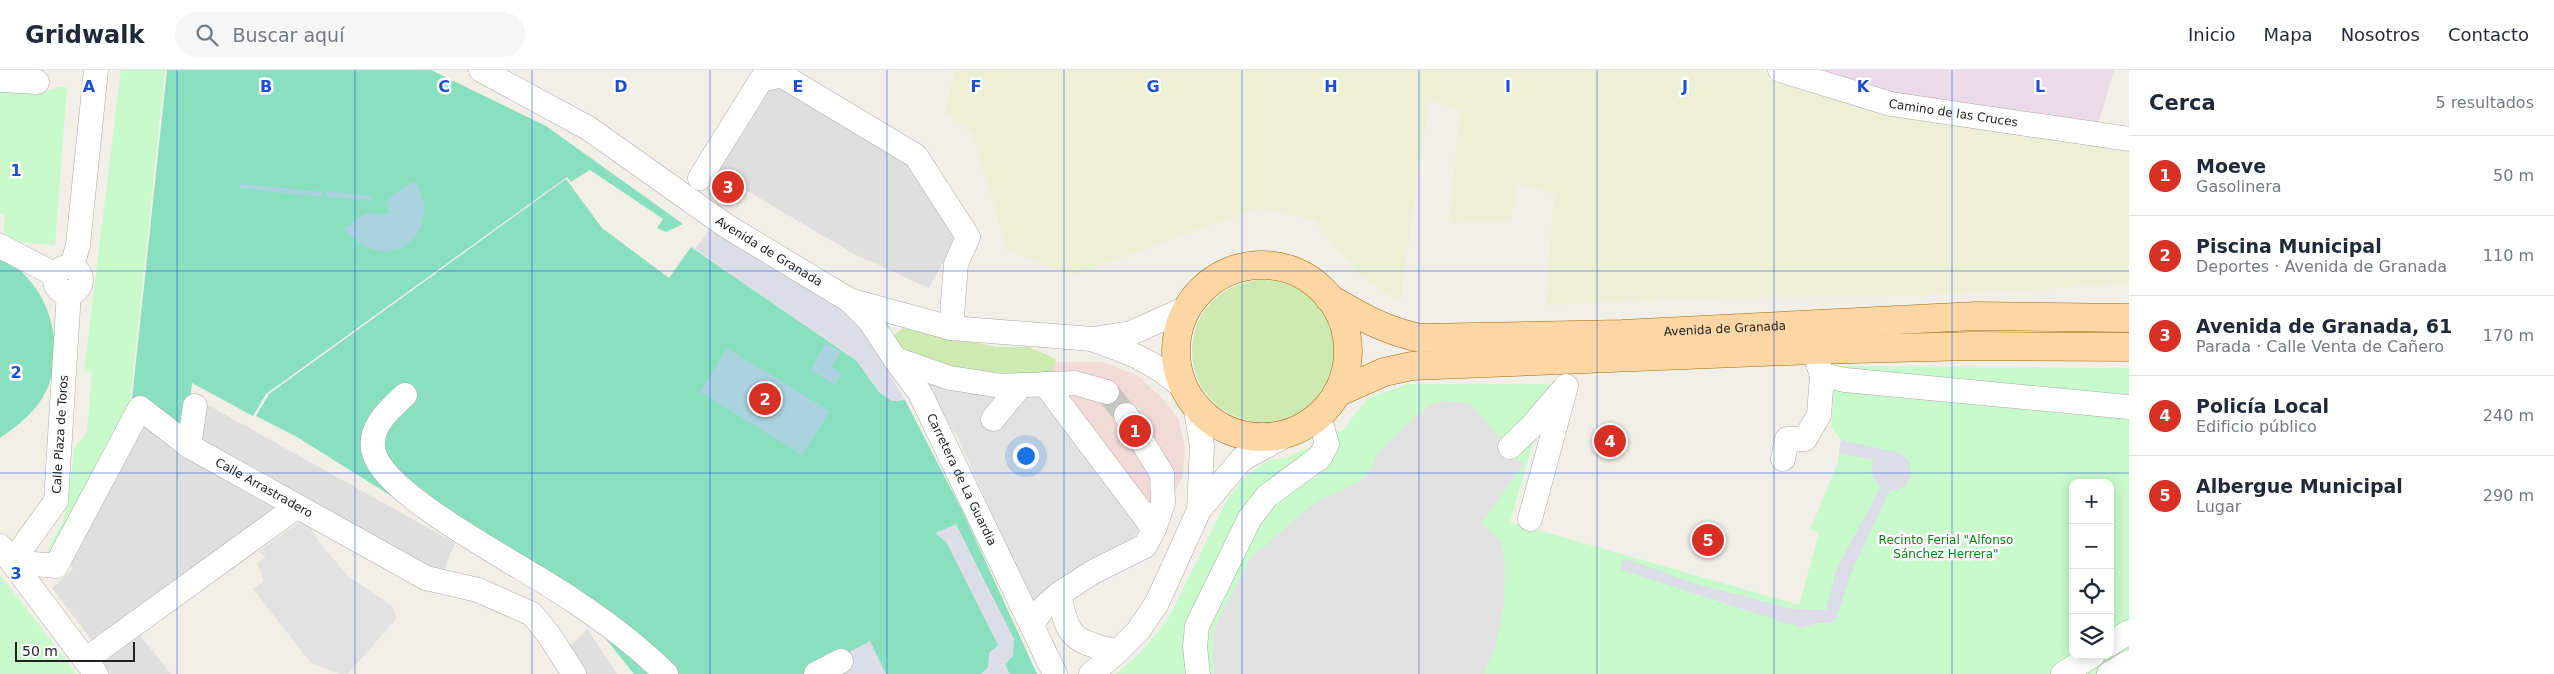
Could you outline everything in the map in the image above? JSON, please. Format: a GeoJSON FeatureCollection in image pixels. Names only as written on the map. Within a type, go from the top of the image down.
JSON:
{"type":"FeatureCollection","features":[{"type":"Feature","properties":{"kind":"main road"},"geometry":{"type":"LineString","coordinates":[[1256,266],[1283,268],[1296,273],[1320,288],[1329,298],[1342,320],[1348,345],[1346,370],[1337,393],[1316,419],[1288,434],[1259,437],[1230,432],[1211,420],[1189,396],[1179,375],[1176,348],[1181,321],[1195,297],[1216,278],[1228,272],[1256,266]]}},
{"type":"Feature","properties":{"kind":"main road","name":"Avenida de Granada"},"geometry":{"type":"LineString","coordinates":[[1329,298],[1368,322],[1393,332],[1420,338],[1622,334],[1976,316],[2129,318]]}},
{"type":"Feature","properties":{"kind":"main road","name":"Avenida de Granada"},"geometry":{"type":"LineString","coordinates":[[1337,393],[1384,372],[1412,366],[1567,374],[1813,350],[1973,346],[2129,347]]}},
{"type":"Feature","properties":{"kind":"street","name":"Calle Plaza de Toros"},"geometry":{"type":"LineString","coordinates":[[6,554],[56,501],[66,278],[78,244],[96,70]]}},
{"type":"Feature","properties":{"kind":"street","name":"Avenida de Granada"},"geometry":{"type":"LineString","coordinates":[[482,70],[588,128],[725,225],[849,300],[951,328],[1093,339],[1131,333],[1187,308]]}},
{"type":"Feature","properties":{"kind":"street","name":"Camino de las Cruces"},"geometry":{"type":"LineString","coordinates":[[1780,70],[1891,104],[2129,138]]}},
{"type":"Feature","properties":{"kind":"street"},"geometry":{"type":"LineString","coordinates":[[700,178],[761,80],[781,75],[916,156],[968,238],[956,264],[951,328]]}},
{"type":"Feature","properties":{"kind":"street"},"geometry":{"type":"LineString","coordinates":[[0,80],[38,82]]}},
{"type":"Feature","properties":{"kind":"street"},"geometry":{"type":"LineString","coordinates":[[0,246],[66,278]]}},
{"type":"Feature","properties":{"kind":"street","name":"Carretera de La Guardia"},"geometry":{"type":"LineString","coordinates":[[849,300],[870,321],[894,359],[920,393],[1055,674]]}},
{"type":"Feature","properties":{"kind":"street","name":"Avenida de Granada"},"geometry":{"type":"LineString","coordinates":[[1093,339],[1141,356],[1165,371],[1189,396]]}},
{"type":"Feature","properties":{"kind":"street"},"geometry":{"type":"LineString","coordinates":[[1783,459],[1787,439],[1804,439],[1818,415],[1822,375],[1813,350]]}},
{"type":"Feature","properties":{"kind":"street"},"geometry":{"type":"LineString","coordinates":[[894,359],[950,378],[1002,386],[1075,383],[1107,392]]}},
{"type":"Feature","properties":{"kind":"street"},"geometry":{"type":"LineString","coordinates":[[1510,447],[1530,428],[1567,374]]}},
{"type":"Feature","properties":{"kind":"street"},"geometry":{"type":"LineString","coordinates":[[1530,519],[1567,374]]}},
{"type":"Feature","properties":{"kind":"street"},"geometry":{"type":"LineString","coordinates":[[1822,375],[1846,380],[2129,407]]}},
{"type":"Feature","properties":{"kind":"street"},"geometry":{"type":"LineString","coordinates":[[1045,384],[1154,529]]}},
{"type":"Feature","properties":{"kind":"street"},"geometry":{"type":"LineString","coordinates":[[992,420],[1021,385]]}},
{"type":"Feature","properties":{"kind":"street"},"geometry":{"type":"LineString","coordinates":[[405,395],[387,411],[372,434],[375,457],[391,481],[430,510],[574,600],[639,647],[666,674]]}},
{"type":"Feature","properties":{"kind":"street"},"geometry":{"type":"LineString","coordinates":[[1189,396],[1202,445],[1199,510]]}},
{"type":"Feature","properties":{"kind":"street"},"geometry":{"type":"LineString","coordinates":[[189,446],[195,406]]}},
{"type":"Feature","properties":{"kind":"street","name":"Calle Arrastradero"},"geometry":{"type":"LineString","coordinates":[[6,554],[56,566],[140,408],[189,446],[426,578],[478,590],[532,614],[549,635],[574,674]]}},
{"type":"Feature","properties":{"kind":"street"},"geometry":{"type":"LineString","coordinates":[[1032,625],[1043,608],[1059,594],[1093,572],[1145,546],[1154,529],[1163,503],[1162,474],[1126,415]]}},
{"type":"Feature","properties":{"kind":"street"},"geometry":{"type":"LineString","coordinates":[[1198,674],[1194,647],[1197,626],[1250,518],[1267,496],[1320,457],[1327,444],[1323,430],[1316,419]]}},
{"type":"Feature","properties":{"kind":"street"},"geometry":{"type":"LineString","coordinates":[[1091,674],[1118,652],[1138,631],[1157,603],[1199,510],[1242,459],[1288,434]]}},
{"type":"Feature","properties":{"kind":"street"},"geometry":{"type":"LineString","coordinates":[[6,554],[90,667],[296,506]]}},
{"type":"Feature","properties":{"kind":"street"},"geometry":{"type":"LineString","coordinates":[[1059,594],[1066,624],[1074,637],[1093,647],[1118,652]]}},
{"type":"Feature","properties":{"kind":"street"},"geometry":{"type":"LineString","coordinates":[[2114,641],[2129,632]]}},
{"type":"Feature","properties":{"kind":"street"},"geometry":{"type":"LineString","coordinates":[[2063,674],[2087,659]]}},
{"type":"Feature","properties":{"kind":"street"},"geometry":{"type":"LineString","coordinates":[[816,674],[841,661]]}},
{"type":"Feature","properties":{"kind":"street"},"geometry":{"type":"LineString","coordinates":[[2109,674],[2129,662]]}},
{"type":"Feature","properties":{"kind":"shaded area"},"geometry":{"type":"Polygon","coordinates":[[[1817,70],[2114,70],[2098,124],[1893,100],[1817,70]]]}},
{"type":"Feature","properties":{"kind":"shaded area"},"geometry":{"type":"Polygon","coordinates":[[[777,84],[911,163],[958,235],[929,288],[856,255],[715,172],[767,86],[777,84]]]}},
{"type":"Feature","properties":{"kind":"shaded area"},"geometry":{"type":"Polygon","coordinates":[[[712,227],[844,308],[859,320],[905,400],[892,401],[879,392],[857,361],[695,249],[712,227]]]}},
{"type":"Feature","properties":{"kind":"shaded area"},"geometry":{"type":"Polygon","coordinates":[[[1052,362],[1102,362],[1137,375],[1163,399],[1179,420],[1185,447],[1183,476],[1159,522],[1055,390],[1052,362]]]}},
{"type":"Feature","properties":{"kind":"shaded area"},"geometry":{"type":"Polygon","coordinates":[[[919,377],[1042,392],[1141,528],[1124,547],[1030,602],[959,439],[919,377]]]}},
{"type":"Feature","properties":{"kind":"shaded area"},"geometry":{"type":"Polygon","coordinates":[[[201,401],[455,543],[442,574],[195,442],[201,401]]]}},
{"type":"Feature","properties":{"kind":"shaded area"},"geometry":{"type":"Polygon","coordinates":[[[1441,401],[1470,403],[1523,465],[1481,524],[1501,540],[1505,564],[1504,604],[1495,648],[1483,674],[1214,674],[1212,637],[1220,616],[1250,559],[1305,510],[1318,501],[1358,482],[1366,476],[1372,468],[1376,456],[1388,442],[1429,405],[1441,401]]]}},
{"type":"Feature","properties":{"kind":"shaded area"},"geometry":{"type":"Polygon","coordinates":[[[141,421],[186,456],[276,509],[139,606],[144,612],[97,647],[52,588],[73,569],[67,562],[141,421]]]}},
{"type":"Feature","properties":{"kind":"shaded area"},"geometry":{"type":"Polygon","coordinates":[[[1841,440],[1900,453],[1909,461],[1911,472],[1909,480],[1904,487],[1889,492],[1850,575],[1836,620],[1829,623],[1816,623],[1801,628],[1620,569],[1623,558],[1700,585],[1792,609],[1826,610],[1836,570],[1880,488],[1871,474],[1873,460],[1839,453],[1841,440]]]}},
{"type":"Feature","properties":{"kind":"shaded area"},"geometry":{"type":"Polygon","coordinates":[[[305,518],[320,543],[347,575],[392,606],[397,618],[348,674],[339,674],[310,662],[253,589],[264,581],[257,563],[266,557],[258,552],[305,518]]]}},
{"type":"Feature","properties":{"kind":"shaded area"},"geometry":{"type":"Polygon","coordinates":[[[956,524],[1014,639],[1013,656],[1005,664],[1010,674],[981,674],[988,667],[989,653],[998,645],[946,542],[935,533],[956,524]]]}},
{"type":"Feature","properties":{"kind":"shaded area"},"geometry":{"type":"Polygon","coordinates":[[[135,629],[171,674],[110,674],[97,658],[135,629]]]}},
{"type":"Feature","properties":{"kind":"shaded area"},"geometry":{"type":"Polygon","coordinates":[[[587,629],[617,674],[583,674],[568,649],[587,629]]]}},
{"type":"Feature","properties":{"kind":"shaded area"},"geometry":{"type":"Polygon","coordinates":[[[870,641],[886,674],[846,674],[840,657],[870,641]]]}},
{"type":"Feature","properties":{"kind":"green space"},"geometry":{"type":"Polygon","coordinates":[[[121,70],[165,70],[130,402],[50,558],[47,556],[47,551],[62,523],[68,503],[74,449],[87,432],[92,372],[84,371],[121,70]]]}},
{"type":"Feature","properties":{"kind":"green space"},"geometry":{"type":"Polygon","coordinates":[[[167,70],[431,70],[546,126],[683,224],[666,232],[657,228],[663,219],[590,170],[571,182],[567,177],[266,394],[253,416],[192,383],[186,435],[156,410],[132,399],[167,70]]]}},
{"type":"Feature","properties":{"kind":"green space"},"geometry":{"type":"Polygon","coordinates":[[[955,70],[1757,70],[1890,111],[2129,146],[2129,284],[1916,296],[1724,297],[1546,305],[1554,194],[1517,184],[1510,222],[1449,223],[1460,111],[1429,100],[1400,302],[1359,274],[1314,220],[1258,208],[1073,275],[1007,250],[973,135],[945,111],[955,70]]]}},
{"type":"Feature","properties":{"kind":"green space"},"geometry":{"type":"Polygon","coordinates":[[[0,86],[52,90],[57,87],[67,87],[55,245],[3,241],[5,215],[0,214],[0,86]]]}},
{"type":"Feature","properties":{"kind":"green space"},"geometry":{"type":"Polygon","coordinates":[[[566,179],[602,228],[669,278],[691,247],[857,361],[879,392],[892,401],[905,400],[963,512],[1037,674],[634,674],[602,634],[412,509],[297,437],[256,416],[269,394],[566,179]]]}},
{"type":"Feature","properties":{"kind":"green space"},"geometry":{"type":"Polygon","coordinates":[[[0,258],[16,268],[30,281],[41,296],[49,314],[55,352],[53,371],[43,397],[27,417],[0,438],[0,258]]]}},
{"type":"Feature","properties":{"kind":"green space"},"geometry":{"type":"Polygon","coordinates":[[[1263,280],[1290,286],[1302,292],[1313,301],[1322,312],[1328,324],[1334,351],[1328,378],[1322,390],[1313,401],[1302,410],[1290,416],[1263,422],[1236,416],[1224,410],[1213,401],[1204,390],[1198,378],[1192,351],[1198,324],[1204,312],[1213,301],[1224,292],[1236,286],[1263,280]]]}},
{"type":"Feature","properties":{"kind":"green space"},"geometry":{"type":"Polygon","coordinates":[[[903,328],[997,347],[1029,347],[1056,359],[1053,374],[947,368],[909,359],[898,352],[892,337],[903,328]]]}},
{"type":"Feature","properties":{"kind":"green space","name":"Recinto Ferial \"Alfonso Sánchez Herrera\""},"geometry":{"type":"Polygon","coordinates":[[[1836,366],[2129,368],[2129,674],[1116,674],[1139,654],[1167,621],[1228,498],[1246,476],[1268,460],[1287,458],[1343,430],[1367,399],[1407,384],[1550,384],[1510,522],[1799,605],[1819,533],[1810,530],[1838,462],[1841,440],[1831,427],[1836,366]]]}},
{"type":"Feature","properties":{"kind":"green space"},"geometry":{"type":"Polygon","coordinates":[[[0,575],[77,674],[0,674],[0,575]]]}},
{"type":"Feature","properties":{"kind":"water"},"geometry":{"type":"Polygon","coordinates":[[[414,181],[421,192],[424,204],[423,217],[420,228],[413,239],[404,246],[393,251],[374,250],[360,243],[343,229],[366,213],[389,214],[387,199],[414,181]]]}},
{"type":"Feature","properties":{"kind":"water"},"geometry":{"type":"Polygon","coordinates":[[[240,184],[323,192],[322,197],[239,188],[240,184]]]}},
{"type":"Feature","properties":{"kind":"water"},"geometry":{"type":"Polygon","coordinates":[[[326,191],[373,196],[372,200],[326,197],[326,191]]]}},
{"type":"Feature","properties":{"kind":"water"},"geometry":{"type":"Polygon","coordinates":[[[826,343],[840,352],[831,367],[842,374],[835,385],[810,370],[826,343]]]}},
{"type":"Feature","properties":{"kind":"water"},"geometry":{"type":"Polygon","coordinates":[[[727,348],[830,411],[802,455],[700,392],[727,348]]]}},
{"type":"Feature","properties":{"kind":"tunnel"},"geometry":{"type":"LineString","coordinates":[[1107,392],[1126,415]]}},
{"type":"Feature","properties":{"kind":"place","name":"Avenida de Granada, 61"},"geometry":{"type":"Point","coordinates":[728,187]}},
{"type":"Feature","properties":{"kind":"place","name":"Piscina Municipal"},"geometry":{"type":"Point","coordinates":[765,399]}},
{"type":"Feature","properties":{"kind":"place","name":"Moeve"},"geometry":{"type":"Point","coordinates":[1135,431]}},
{"type":"Feature","properties":{"kind":"place","name":"Policía Local"},"geometry":{"type":"Point","coordinates":[1610,441]}},
{"type":"Feature","properties":{"kind":"place","name":"Albergue Municipal"},"geometry":{"type":"Point","coordinates":[1708,540]}}]}
